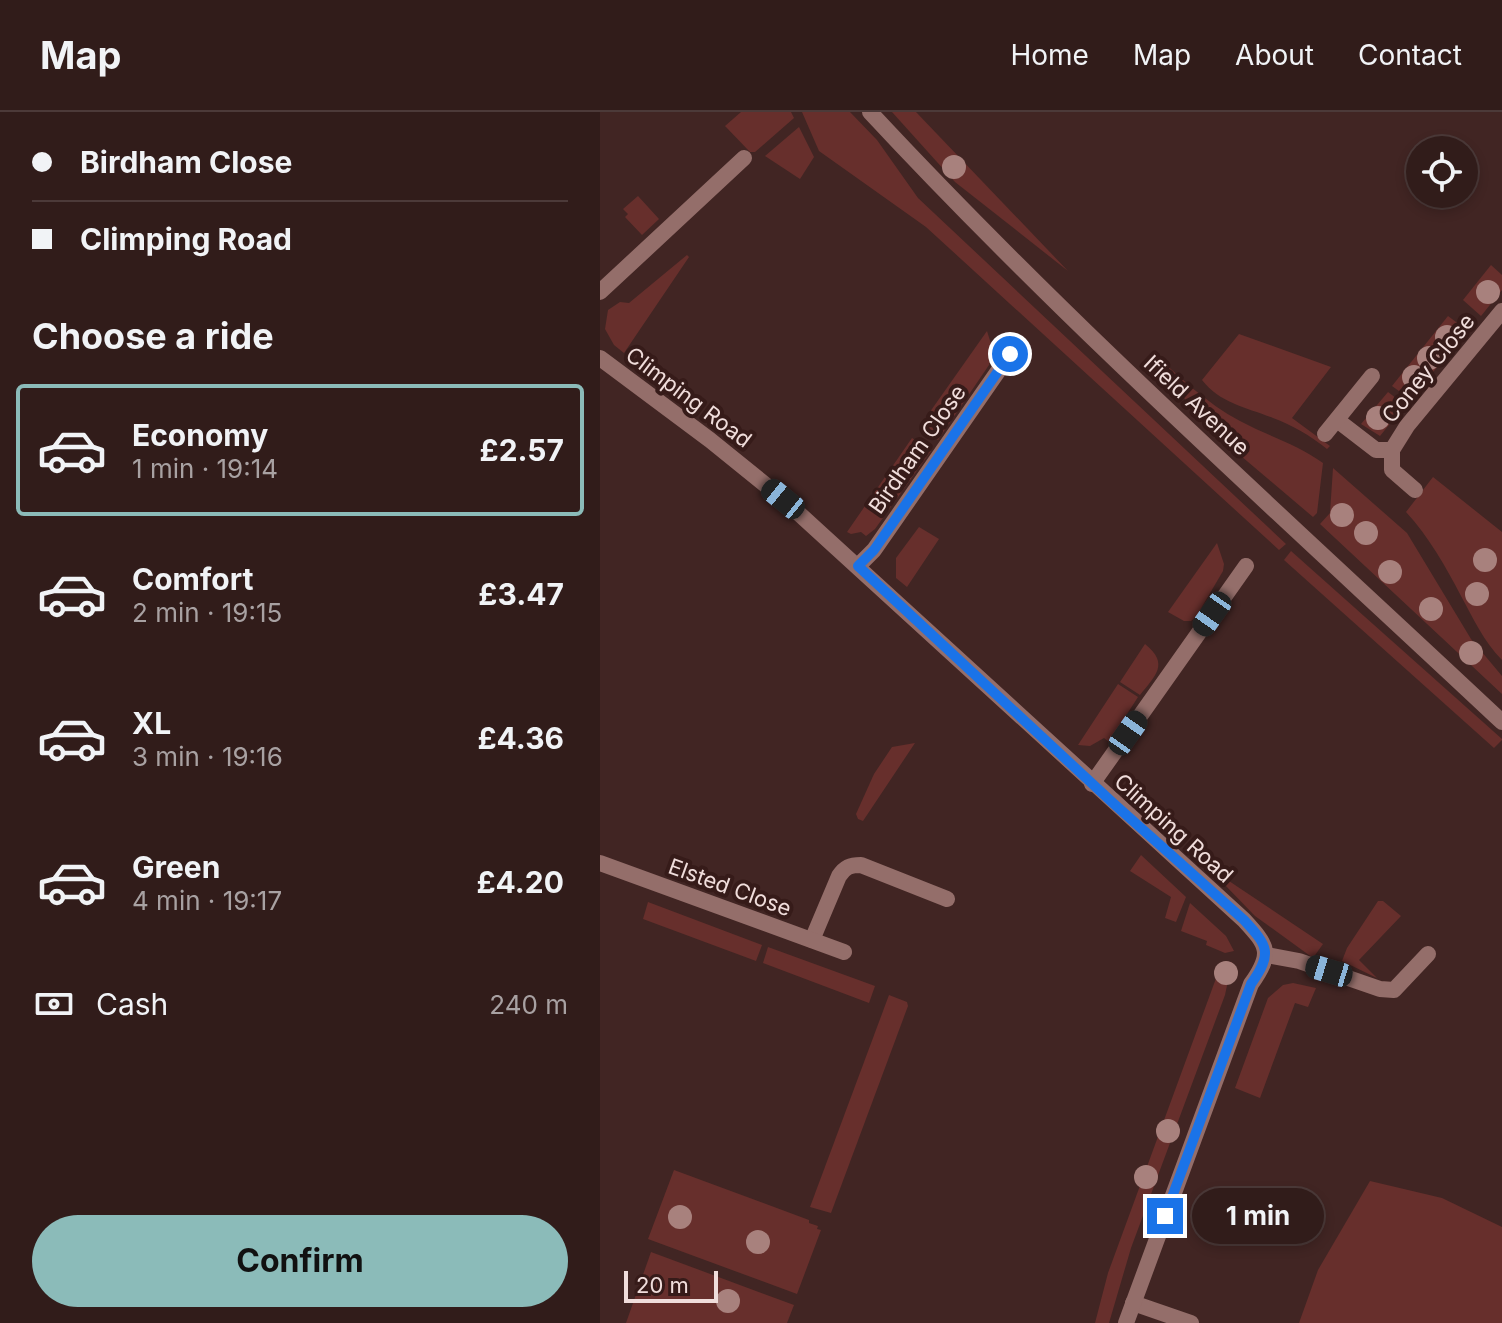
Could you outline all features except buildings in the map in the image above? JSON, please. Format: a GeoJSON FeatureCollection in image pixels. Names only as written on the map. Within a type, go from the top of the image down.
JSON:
{"type":"FeatureCollection","features":[{"type":"Feature","properties":{"kind":"street","name":"Ifield Avenue"},"geometry":{"type":"LineString","coordinates":[[870,112],[932,179],[1094,339],[1502,722]]}},
{"type":"Feature","properties":{"kind":"street"},"geometry":{"type":"LineString","coordinates":[[600,292],[744,158]]}},
{"type":"Feature","properties":{"kind":"street","name":"Coney Close"},"geometry":{"type":"LineString","coordinates":[[1415,490],[1392,470],[1392,450],[1407,426],[1502,311]]}},
{"type":"Feature","properties":{"kind":"street","name":"Birdham Close"},"geometry":{"type":"LineString","coordinates":[[858,566],[874,550],[1010,354]]}},
{"type":"Feature","properties":{"kind":"street","name":"Climping Road"},"geometry":{"type":"LineString","coordinates":[[600,358],[710,440],[858,566],[1092,784],[1244,920],[1262,940],[1266,955]]}},
{"type":"Feature","properties":{"kind":"street"},"geometry":{"type":"LineString","coordinates":[[1325,434],[1372,376]]}},
{"type":"Feature","properties":{"kind":"street"},"geometry":{"type":"LineString","coordinates":[[1337,420],[1376,450],[1392,450]]}},
{"type":"Feature","properties":{"kind":"street"},"geometry":{"type":"LineString","coordinates":[[1092,784],[1246,566]]}},
{"type":"Feature","properties":{"kind":"street","name":"Elsted Close"},"geometry":{"type":"LineString","coordinates":[[600,863],[844,952]]}},
{"type":"Feature","properties":{"kind":"street"},"geometry":{"type":"LineString","coordinates":[[812,940],[839,876],[852,865],[861,865],[947,899]]}},
{"type":"Feature","properties":{"kind":"street"},"geometry":{"type":"LineString","coordinates":[[1126,1323],[1251,984],[1262,968],[1266,955],[1314,966],[1380,989],[1394,990],[1428,954]]}},
{"type":"Feature","properties":{"kind":"street"},"geometry":{"type":"LineString","coordinates":[[1133,1303],[1191,1323]]}},
{"type":"Feature","properties":{"kind":"shaded area"},"geometry":{"type":"Polygon","coordinates":[[[741,112],[791,112],[794,118],[755,152],[750,152],[725,126],[741,112]]]}},
{"type":"Feature","properties":{"kind":"shaded area"},"geometry":{"type":"Polygon","coordinates":[[[802,112],[850,112],[877,140],[918,198],[1286,544],[1279,550],[926,227],[819,151],[802,112]]]}},
{"type":"Feature","properties":{"kind":"shaded area"},"geometry":{"type":"Polygon","coordinates":[[[892,112],[916,112],[1068,271],[955,182],[892,112]]]}},
{"type":"Feature","properties":{"kind":"shaded area"},"geometry":{"type":"Polygon","coordinates":[[[799,127],[814,157],[800,179],[765,156],[799,127]]]}},
{"type":"Feature","properties":{"kind":"shaded area"},"geometry":{"type":"Polygon","coordinates":[[[638,196],[659,219],[642,235],[625,217],[628,214],[623,209],[638,196]]]}},
{"type":"Feature","properties":{"kind":"shaded area"},"geometry":{"type":"Polygon","coordinates":[[[687,255],[689,257],[624,353],[614,345],[605,329],[608,310],[620,302],[629,303],[687,255]]]}},
{"type":"Feature","properties":{"kind":"shaded area"},"geometry":{"type":"Polygon","coordinates":[[[1491,265],[1502,275],[1502,290],[1481,316],[1463,300],[1491,265]]]}},
{"type":"Feature","properties":{"kind":"shaded area"},"geometry":{"type":"Polygon","coordinates":[[[1448,316],[1468,331],[1410,399],[1392,386],[1448,316]]]}},
{"type":"Feature","properties":{"kind":"shaded area"},"geometry":{"type":"Polygon","coordinates":[[[987,331],[993,350],[989,365],[938,440],[920,426],[987,331]]]}},
{"type":"Feature","properties":{"kind":"shaded area"},"geometry":{"type":"Polygon","coordinates":[[[1239,334],[1331,367],[1292,418],[1330,446],[1327,449],[1287,424],[1225,399],[1202,380],[1239,334]]]}},
{"type":"Feature","properties":{"kind":"shaded area"},"geometry":{"type":"Polygon","coordinates":[[[1152,352],[1228,414],[1323,463],[1317,513],[1313,517],[1215,434],[1194,412],[1152,352]]]}},
{"type":"Feature","properties":{"kind":"shaded area"},"geometry":{"type":"Polygon","coordinates":[[[1388,392],[1405,405],[1380,436],[1361,424],[1388,392]]]}},
{"type":"Feature","properties":{"kind":"shaded area"},"geometry":{"type":"Polygon","coordinates":[[[912,438],[931,451],[875,529],[866,536],[861,532],[847,532],[912,438]]]}},
{"type":"Feature","properties":{"kind":"shaded area"},"geometry":{"type":"Polygon","coordinates":[[[1333,468],[1407,533],[1471,639],[1502,676],[1502,694],[1320,524],[1330,513],[1333,468]]]}},
{"type":"Feature","properties":{"kind":"shaded area"},"geometry":{"type":"Polygon","coordinates":[[[1433,477],[1502,532],[1502,660],[1479,630],[1436,552],[1406,512],[1433,477]]]}},
{"type":"Feature","properties":{"kind":"shaded area"},"geometry":{"type":"Polygon","coordinates":[[[919,527],[939,539],[907,587],[896,578],[896,558],[919,527]]]}},
{"type":"Feature","properties":{"kind":"shaded area"},"geometry":{"type":"Polygon","coordinates":[[[1217,543],[1224,564],[1223,571],[1196,617],[1184,621],[1168,612],[1217,543]]]}},
{"type":"Feature","properties":{"kind":"shaded area"},"geometry":{"type":"Polygon","coordinates":[[[1291,551],[1502,740],[1494,748],[1284,560],[1291,551]]]}},
{"type":"Feature","properties":{"kind":"shaded area"},"geometry":{"type":"Polygon","coordinates":[[[1145,644],[1157,658],[1158,670],[1140,695],[1120,682],[1145,644]]]}},
{"type":"Feature","properties":{"kind":"shaded area"},"geometry":{"type":"Polygon","coordinates":[[[1118,684],[1138,697],[1109,742],[1104,738],[1090,746],[1078,745],[1118,684]]]}},
{"type":"Feature","properties":{"kind":"shaded area"},"geometry":{"type":"Polygon","coordinates":[[[915,743],[863,821],[858,819],[856,814],[874,774],[892,747],[915,743]]]}},
{"type":"Feature","properties":{"kind":"shaded area"},"geometry":{"type":"Polygon","coordinates":[[[1141,855],[1186,897],[1176,922],[1165,918],[1171,897],[1130,871],[1141,855]]]}},
{"type":"Feature","properties":{"kind":"shaded area"},"geometry":{"type":"Polygon","coordinates":[[[1223,877],[1323,944],[1313,958],[1255,916],[1223,883],[1223,877]]]}},
{"type":"Feature","properties":{"kind":"shaded area"},"geometry":{"type":"Polygon","coordinates":[[[1378,901],[1383,901],[1401,916],[1359,960],[1377,978],[1342,961],[1347,948],[1378,901]]]}},
{"type":"Feature","properties":{"kind":"shaded area"},"geometry":{"type":"Polygon","coordinates":[[[648,902],[762,945],[756,961],[643,919],[648,902]]]}},
{"type":"Feature","properties":{"kind":"shaded area"},"geometry":{"type":"Polygon","coordinates":[[[1190,903],[1226,936],[1234,951],[1225,953],[1206,945],[1207,941],[1181,931],[1190,903]]]}},
{"type":"Feature","properties":{"kind":"shaded area"},"geometry":{"type":"Polygon","coordinates":[[[768,947],[875,986],[869,1003],[763,963],[768,947]]]}},
{"type":"Feature","properties":{"kind":"shaded area"},"geometry":{"type":"Polygon","coordinates":[[[1222,962],[1232,962],[1225,995],[1131,1248],[1109,1323],[1095,1323],[1108,1273],[1222,962]]]}},
{"type":"Feature","properties":{"kind":"shaded area"},"geometry":{"type":"Polygon","coordinates":[[[1293,983],[1316,988],[1308,1007],[1295,1003],[1260,1098],[1235,1088],[1268,998],[1283,985],[1293,983]]]}},
{"type":"Feature","properties":{"kind":"shaded area"},"geometry":{"type":"Polygon","coordinates":[[[889,995],[907,1002],[908,1006],[831,1213],[810,1207],[889,995]]]}},
{"type":"Feature","properties":{"kind":"shaded area"},"geometry":{"type":"Polygon","coordinates":[[[674,1170],[818,1226],[817,1229],[821,1230],[797,1294],[648,1239],[674,1170]]]}},
{"type":"Feature","properties":{"kind":"shaded area"},"geometry":{"type":"Polygon","coordinates":[[[1370,1181],[1442,1198],[1502,1227],[1502,1323],[1299,1323],[1318,1270],[1370,1181]]]}},
{"type":"Feature","properties":{"kind":"shaded area"},"geometry":{"type":"Polygon","coordinates":[[[651,1252],[794,1305],[787,1323],[626,1323],[651,1252]]]}},
{"type":"Feature","properties":{"kind":"route"},"geometry":{"type":"LineString","coordinates":[[1010,354],[867,560],[858,566],[1244,920],[1262,940],[1266,955],[1262,968],[1251,984],[1165,1216]]}}]}
